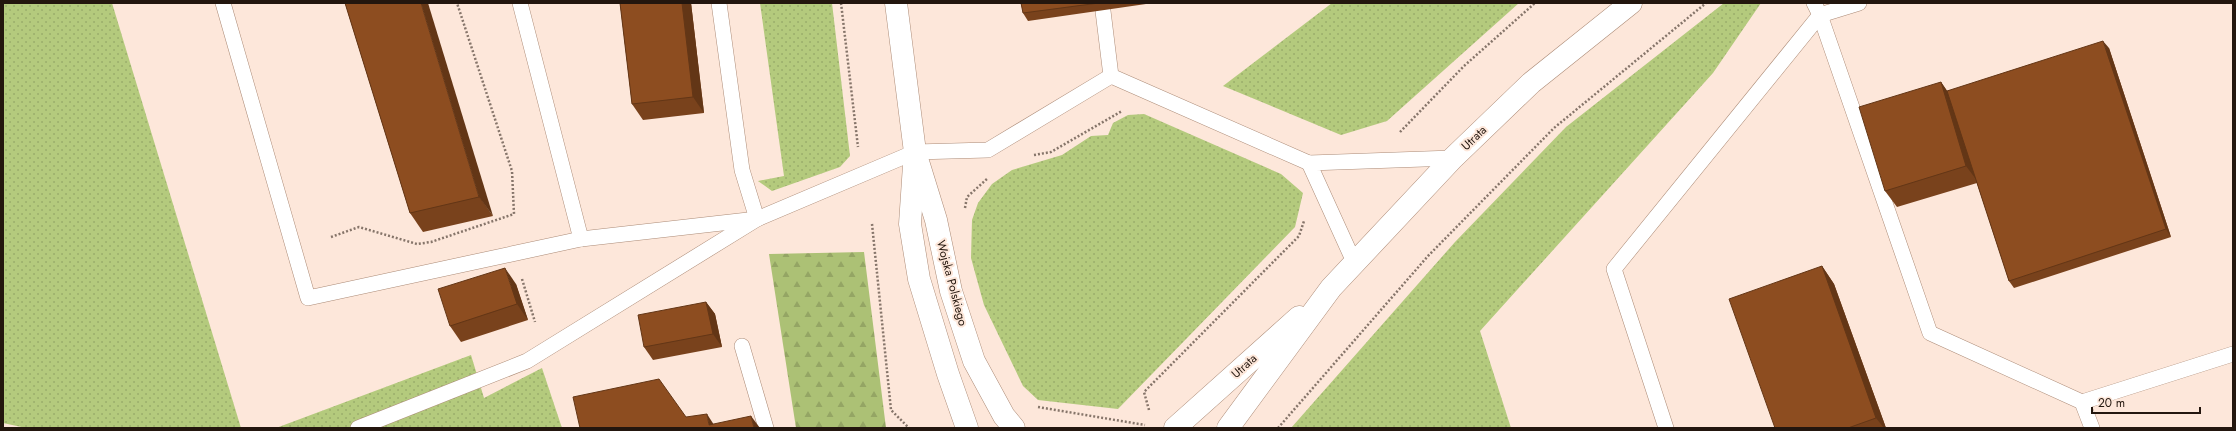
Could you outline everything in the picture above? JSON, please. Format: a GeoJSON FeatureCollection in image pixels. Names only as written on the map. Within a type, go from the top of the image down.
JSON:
{"type":"FeatureCollection","features":[{"type":"Feature","properties":{"kind":"main road","name":"Wojska Polskiego"},"geometry":{"type":"LineString","coordinates":[[896,3],[915,152],[936,220],[951,291],[974,361],[1004,416],[1014,428]]}},
{"type":"Feature","properties":{"kind":"main road","name":"Utrata"},"geometry":{"type":"LineString","coordinates":[[1228,428],[1331,288],[1354,262],[1453,158],[1531,83],[1631,3]]}},
{"type":"Feature","properties":{"kind":"main road","name":"Wojska Polskiego"},"geometry":{"type":"LineString","coordinates":[[915,152],[910,224],[919,279],[948,374],[967,428]]}},
{"type":"Feature","properties":{"kind":"main road","name":"Utrata"},"geometry":{"type":"LineString","coordinates":[[1175,428],[1331,288]]}},
{"type":"Feature","properties":{"kind":"lane"},"geometry":{"type":"LineString","coordinates":[[223,3],[308,298],[581,239],[757,219]]}},
{"type":"Feature","properties":{"kind":"lane"},"geometry":{"type":"LineString","coordinates":[[520,3],[581,239]]}},
{"type":"Feature","properties":{"kind":"lane"},"geometry":{"type":"LineString","coordinates":[[719,3],[742,170],[757,219]]}},
{"type":"Feature","properties":{"kind":"lane"},"geometry":{"type":"LineString","coordinates":[[1666,428],[1614,268],[1817,9],[1859,3]]}},
{"type":"Feature","properties":{"kind":"lane"},"geometry":{"type":"LineString","coordinates":[[1817,9],[1930,333],[2082,402],[2233,354]]}},
{"type":"Feature","properties":{"kind":"lane"},"geometry":{"type":"LineString","coordinates":[[1103,10],[1111,76]]}},
{"type":"Feature","properties":{"kind":"lane"},"geometry":{"type":"LineString","coordinates":[[358,428],[527,361],[757,219],[915,152],[988,150],[1111,76]]}},
{"type":"Feature","properties":{"kind":"lane"},"geometry":{"type":"LineString","coordinates":[[1111,76],[1309,163],[1453,158]]}},
{"type":"Feature","properties":{"kind":"lane"},"geometry":{"type":"LineString","coordinates":[[1309,163],[1354,262]]}},
{"type":"Feature","properties":{"kind":"lane"},"geometry":{"type":"LineString","coordinates":[[742,346],[766,428]]}},
{"type":"Feature","properties":{"kind":"lane"},"geometry":{"type":"LineString","coordinates":[[2082,402],[2092,428]]}},
{"type":"Feature","properties":{"kind":"path"},"geometry":{"type":"LineString","coordinates":[[331,237],[359,227],[417,244],[431,242],[514,214],[512,171],[457,3]]}},
{"type":"Feature","properties":{"kind":"path"},"geometry":{"type":"LineString","coordinates":[[840,3],[858,150]]}},
{"type":"Feature","properties":{"kind":"path"},"geometry":{"type":"LineString","coordinates":[[1396,136],[1464,66],[1535,3]]}},
{"type":"Feature","properties":{"kind":"path"},"geometry":{"type":"LineString","coordinates":[[1278,428],[1428,256],[1554,128],[1706,3]]}},
{"type":"Feature","properties":{"kind":"path"},"geometry":{"type":"LineString","coordinates":[[1029,156],[1051,152],[1123,111],[1129,111]]}},
{"type":"Feature","properties":{"kind":"path"},"geometry":{"type":"LineString","coordinates":[[964,213],[967,197],[990,177]]}},
{"type":"Feature","properties":{"kind":"path"},"geometry":{"type":"LineString","coordinates":[[1150,413],[1144,392],[1299,236],[1306,217],[1309,197],[1319,185]]}},
{"type":"Feature","properties":{"kind":"path"},"geometry":{"type":"LineString","coordinates":[[872,224],[891,410],[909,428]]}},
{"type":"Feature","properties":{"kind":"path"},"geometry":{"type":"LineString","coordinates":[[514,280],[521,278],[535,322]]}},
{"type":"Feature","properties":{"kind":"path"},"geometry":{"type":"LineString","coordinates":[[1032,407],[1146,425]]}},
{"type":"Feature","properties":{"kind":"green space"},"geometry":{"type":"Polygon","coordinates":[[[3,3],[112,3],[241,428],[26,428],[3,423],[3,3]]]}},
{"type":"Feature","properties":{"kind":"green space"},"geometry":{"type":"Polygon","coordinates":[[[760,3],[832,3],[850,156],[840,167],[772,191],[758,181],[784,176],[760,3]]]}},
{"type":"Feature","properties":{"kind":"green space"},"geometry":{"type":"Polygon","coordinates":[[[1332,3],[1519,3],[1387,121],[1341,135],[1223,86],[1332,3]]]}},
{"type":"Feature","properties":{"kind":"green space"},"geometry":{"type":"Polygon","coordinates":[[[1724,3],[1761,3],[1713,73],[1480,331],[1511,428],[1291,428],[1455,242],[1566,127],[1724,3]]]}},
{"type":"Feature","properties":{"kind":"green space"},"geometry":{"type":"Polygon","coordinates":[[[1144,114],[1281,174],[1303,193],[1295,227],[1118,409],[1038,400],[1023,386],[984,305],[971,258],[972,220],[978,203],[992,184],[1012,170],[1062,155],[1091,136],[1108,135],[1113,123],[1128,115],[1144,114]]]}},
{"type":"Feature","properties":{"kind":"green space"},"geometry":{"type":"Polygon","coordinates":[[[864,252],[886,428],[796,428],[769,254],[864,252]]]}},
{"type":"Feature","properties":{"kind":"green space"},"geometry":{"type":"Polygon","coordinates":[[[471,355],[484,398],[542,368],[562,428],[276,428],[471,355]]]}},
{"type":"Feature","properties":{"kind":"building"},"geometry":{"type":"Polygon","coordinates":[[[345,3],[421,3],[479,197],[410,213],[345,3]]]}},
{"type":"Feature","properties":{"kind":"building"},"geometry":{"type":"Polygon","coordinates":[[[620,3],[682,3],[693,97],[632,104],[620,3]]]}},
{"type":"Feature","properties":{"kind":"building"},"geometry":{"type":"Polygon","coordinates":[[[1021,3],[1099,3],[1023,13],[1021,3]]]}},
{"type":"Feature","properties":{"kind":"building"},"geometry":{"type":"Polygon","coordinates":[[[2103,41],[2166,229],[2009,281],[1947,91],[2103,41]]]}},
{"type":"Feature","properties":{"kind":"building"},"geometry":{"type":"Polygon","coordinates":[[[1941,82],[1966,166],[1885,191],[1859,107],[1941,82]]]}},
{"type":"Feature","properties":{"kind":"building"},"geometry":{"type":"Polygon","coordinates":[[[1822,266],[1876,418],[1848,428],[1775,428],[1729,299],[1822,266]]]}},
{"type":"Feature","properties":{"kind":"building"},"geometry":{"type":"Polygon","coordinates":[[[505,268],[517,304],[450,326],[438,289],[505,268]]]}},
{"type":"Feature","properties":{"kind":"building"},"geometry":{"type":"Polygon","coordinates":[[[706,302],[713,334],[644,347],[638,315],[706,302]]]}},
{"type":"Feature","properties":{"kind":"building"},"geometry":{"type":"Polygon","coordinates":[[[659,379],[686,417],[707,414],[709,425],[751,416],[754,428],[580,428],[573,397],[659,379]]]}}]}
